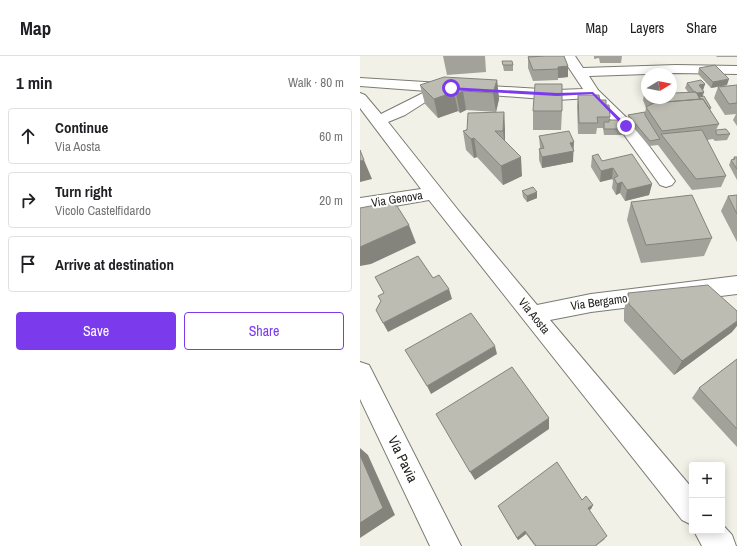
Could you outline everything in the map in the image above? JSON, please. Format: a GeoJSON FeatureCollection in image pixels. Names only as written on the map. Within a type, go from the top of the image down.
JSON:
{"type":"FeatureCollection","features":[{"type":"Feature","properties":{"kind":"street"},"geometry":{"type":"LineString","coordinates":[[568,56],[593,93],[626,126],[666,181]]}},
{"type":"Feature","properties":{"kind":"street"},"geometry":{"type":"LineString","coordinates":[[579,72],[673,62],[737,70]]}},
{"type":"Feature","properties":{"kind":"street"},"geometry":{"type":"LineString","coordinates":[[360,82],[557,95],[593,93]]}},
{"type":"Feature","properties":{"kind":"street"},"geometry":{"type":"LineString","coordinates":[[377,121],[399,112],[422,98],[451,88]]}},
{"type":"Feature","properties":{"kind":"street","name":"Via Aosta"},"geometry":{"type":"LineString","coordinates":[[360,98],[434,193],[689,506]]}},
{"type":"Feature","properties":{"kind":"street","name":"Via Genova"},"geometry":{"type":"LineString","coordinates":[[360,205],[434,193]]}},
{"type":"Feature","properties":{"kind":"street","name":"Via Bergamo"},"geometry":{"type":"LineString","coordinates":[[534,316],[546,310],[737,284]]}},
{"type":"Feature","properties":{"kind":"street","name":"Via Pavia"},"geometry":{"type":"LineString","coordinates":[[360,372],[446,546]]}},
{"type":"Feature","properties":{"kind":"street"},"geometry":{"type":"LineString","coordinates":[[711,534],[721,546]]}},
{"type":"Feature","properties":{"kind":"building"},"geometry":{"type":"Polygon","coordinates":[[[564,56],[568,66],[558,67],[558,69],[533,70],[528,57],[564,56]]]}},
{"type":"Feature","properties":{"kind":"building"},"geometry":{"type":"Polygon","coordinates":[[[502,61],[512,61],[513,65],[503,65],[502,61]]]}},
{"type":"Feature","properties":{"kind":"building"},"geometry":{"type":"Polygon","coordinates":[[[715,65],[729,79],[713,82],[699,68],[715,65]]]}},
{"type":"Feature","properties":{"kind":"building"},"geometry":{"type":"Polygon","coordinates":[[[444,77],[497,80],[493,93],[463,91],[456,94],[454,92],[434,99],[420,85],[444,77]]]}},
{"type":"Feature","properties":{"kind":"building"},"geometry":{"type":"Polygon","coordinates":[[[701,80],[705,84],[699,85],[704,92],[694,92],[687,83],[701,80]]]}},
{"type":"Feature","properties":{"kind":"building"},"geometry":{"type":"Polygon","coordinates":[[[535,84],[562,84],[562,111],[533,111],[535,84]]]}},
{"type":"Feature","properties":{"kind":"building"},"geometry":{"type":"Polygon","coordinates":[[[737,85],[737,103],[729,104],[718,87],[737,85]]]}},
{"type":"Feature","properties":{"kind":"building"},"geometry":{"type":"Polygon","coordinates":[[[696,92],[700,99],[677,101],[677,93],[696,92]]]}},
{"type":"Feature","properties":{"kind":"building"},"geometry":{"type":"Polygon","coordinates":[[[578,95],[599,95],[600,100],[606,100],[606,105],[609,105],[610,117],[597,117],[598,123],[579,123],[578,95]]]}},
{"type":"Feature","properties":{"kind":"building"},"geometry":{"type":"Polygon","coordinates":[[[704,96],[711,108],[709,108],[703,99],[700,99],[699,97],[704,96]]]}},
{"type":"Feature","properties":{"kind":"building"},"geometry":{"type":"Polygon","coordinates":[[[703,99],[719,124],[662,131],[646,107],[652,104],[677,104],[677,101],[703,99]]]}},
{"type":"Feature","properties":{"kind":"building"},"geometry":{"type":"Polygon","coordinates":[[[504,112],[503,131],[495,131],[521,157],[501,166],[474,138],[471,139],[463,131],[467,130],[468,113],[504,112]]]}},
{"type":"Feature","properties":{"kind":"building"},"geometry":{"type":"Polygon","coordinates":[[[645,112],[645,115],[660,139],[650,141],[628,115],[645,112]]]}},
{"type":"Feature","properties":{"kind":"building"},"geometry":{"type":"Polygon","coordinates":[[[609,120],[625,120],[626,129],[604,129],[604,122],[609,122],[609,120]]]}},
{"type":"Feature","properties":{"kind":"building"},"geometry":{"type":"Polygon","coordinates":[[[726,129],[730,134],[717,135],[716,130],[726,129]]]}},
{"type":"Feature","properties":{"kind":"building"},"geometry":{"type":"Polygon","coordinates":[[[702,130],[726,176],[696,179],[661,134],[702,130]]]}},
{"type":"Feature","properties":{"kind":"building"},"geometry":{"type":"Polygon","coordinates":[[[569,131],[574,142],[570,143],[574,151],[542,157],[539,149],[544,148],[539,136],[569,131]]]}},
{"type":"Feature","properties":{"kind":"building"},"geometry":{"type":"Polygon","coordinates":[[[360,150],[364,160],[360,161],[360,150]]]}},
{"type":"Feature","properties":{"kind":"building"},"geometry":{"type":"Polygon","coordinates":[[[598,154],[602,161],[632,154],[652,184],[627,190],[622,182],[617,184],[614,178],[618,176],[613,168],[601,171],[592,156],[598,154]]]}},
{"type":"Feature","properties":{"kind":"building"},"geometry":{"type":"Polygon","coordinates":[[[734,157],[737,157],[737,169],[731,160],[735,159],[734,157]]]}},
{"type":"Feature","properties":{"kind":"building"},"geometry":{"type":"Polygon","coordinates":[[[533,187],[537,192],[527,196],[522,191],[533,187]]]}},
{"type":"Feature","properties":{"kind":"building"},"geometry":{"type":"Polygon","coordinates":[[[692,195],[712,238],[646,245],[631,202],[692,195]]]}},
{"type":"Feature","properties":{"kind":"building"},"geometry":{"type":"Polygon","coordinates":[[[737,195],[737,214],[728,196],[737,195]]]}},
{"type":"Feature","properties":{"kind":"building"},"geometry":{"type":"Polygon","coordinates":[[[386,203],[397,206],[409,225],[360,247],[360,208],[386,203]]]}},
{"type":"Feature","properties":{"kind":"building"},"geometry":{"type":"Polygon","coordinates":[[[418,256],[433,278],[439,275],[449,289],[383,323],[376,310],[381,301],[378,296],[384,293],[375,277],[418,256]]]}},
{"type":"Feature","properties":{"kind":"building"},"geometry":{"type":"Polygon","coordinates":[[[708,285],[737,311],[737,321],[682,361],[629,304],[628,293],[708,285]]]}},
{"type":"Feature","properties":{"kind":"building"},"geometry":{"type":"Polygon","coordinates":[[[471,313],[495,346],[427,386],[405,350],[471,313]]]}},
{"type":"Feature","properties":{"kind":"building"},"geometry":{"type":"Polygon","coordinates":[[[737,359],[737,429],[699,388],[737,359]]]}},
{"type":"Feature","properties":{"kind":"building"},"geometry":{"type":"Polygon","coordinates":[[[512,367],[549,418],[470,472],[436,414],[512,367]]]}},
{"type":"Feature","properties":{"kind":"building"},"geometry":{"type":"Polygon","coordinates":[[[360,455],[383,508],[360,523],[360,455]]]}},
{"type":"Feature","properties":{"kind":"building"},"geometry":{"type":"Polygon","coordinates":[[[557,462],[582,500],[586,496],[593,505],[588,508],[607,536],[595,546],[536,546],[525,531],[517,538],[498,506],[557,462]]]}},
{"type":"Feature","properties":{"kind":"route"},"geometry":{"type":"LineString","coordinates":[[451,88],[557,95],[593,93],[600,98],[626,126]]}}]}
